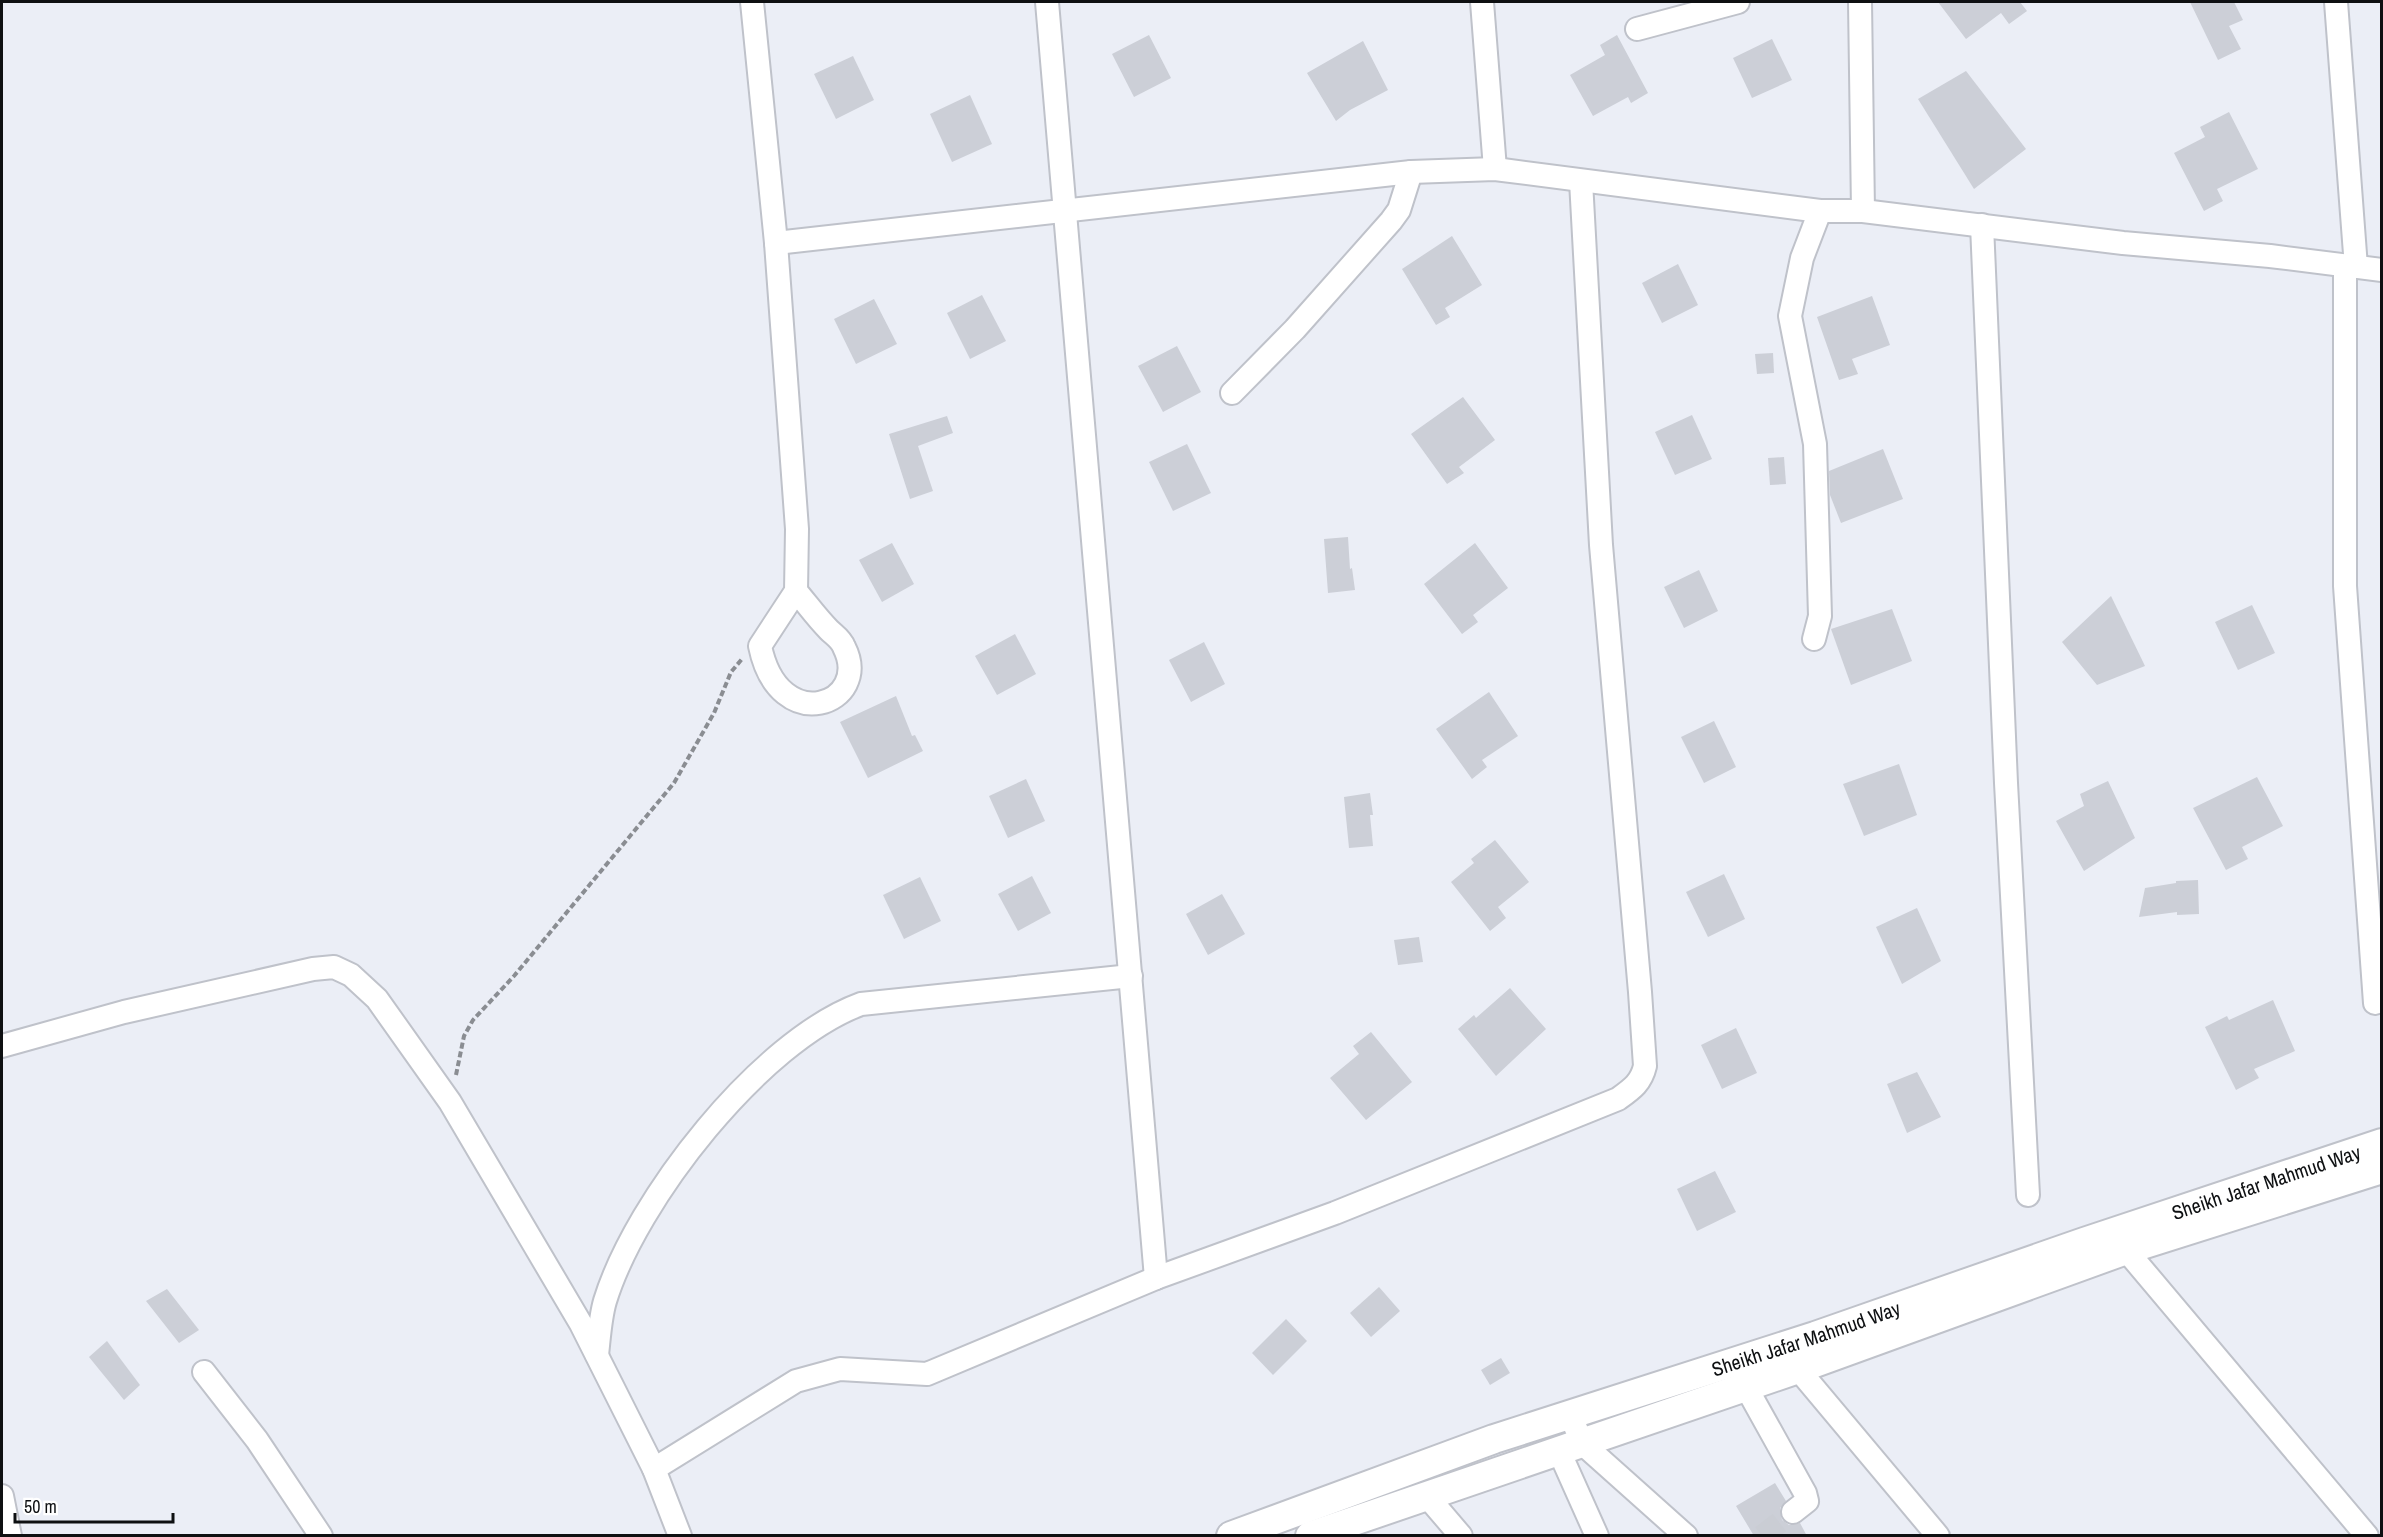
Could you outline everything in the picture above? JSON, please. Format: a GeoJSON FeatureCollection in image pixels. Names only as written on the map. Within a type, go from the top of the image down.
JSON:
{"type":"FeatureCollection","features":[{"type":"Feature","properties":{"kind":"main road","name":"Sheikh Jafar Mahmud Way"},"geometry":{"type":"LineString","coordinates":[[1231,1536],[1569,1413],[1815,1336],[2084,1242],[2382,1143]]}},
{"type":"Feature","properties":{"kind":"main road","name":"Sheikh Jafar Mahmud Way"},"geometry":{"type":"LineString","coordinates":[[1310,1536],[1798,1369],[2126,1250],[2382,1169]]}},
{"type":"Feature","properties":{"kind":"street"},"geometry":{"type":"LineString","coordinates":[[752,2],[776,243],[796,529],[796,591],[760,646],[764,665],[781,691],[797,702],[808,705],[825,701],[839,692],[849,681],[850,667],[844,647],[796,591]]}},
{"type":"Feature","properties":{"kind":"street"},"geometry":{"type":"LineString","coordinates":[[1047,2],[1156,1278]]}},
{"type":"Feature","properties":{"kind":"street"},"geometry":{"type":"LineString","coordinates":[[1482,2],[1495,169]]}},
{"type":"Feature","properties":{"kind":"street"},"geometry":{"type":"LineString","coordinates":[[1637,29],[1738,2]]}},
{"type":"Feature","properties":{"kind":"street"},"geometry":{"type":"LineString","coordinates":[[1860,2],[1863,211]]}},
{"type":"Feature","properties":{"kind":"street"},"geometry":{"type":"LineString","coordinates":[[2336,2],[2350,266],[2345,586],[2374,1004]]}},
{"type":"Feature","properties":{"kind":"street"},"geometry":{"type":"LineString","coordinates":[[776,243],[1411,172],[1495,169],[1820,211],[1863,211],[2123,243],[2270,256],[2382,270]]}},
{"type":"Feature","properties":{"kind":"street"},"geometry":{"type":"LineString","coordinates":[[1232,393],[1295,329],[1391,221],[1399,210],[1411,172]]}},
{"type":"Feature","properties":{"kind":"street"},"geometry":{"type":"LineString","coordinates":[[654,1469],[796,1381],[840,1370],[927,1374],[1156,1278],[1335,1213],[1618,1099],[1635,1088],[1642,1078],[1644,1066],[1640,992],[1600,545],[1581,181]]}},
{"type":"Feature","properties":{"kind":"street"},"geometry":{"type":"LineString","coordinates":[[1814,639],[1820,616],[1815,444],[1790,315],[1802,258],[1820,211]]}},
{"type":"Feature","properties":{"kind":"street"},"geometry":{"type":"LineString","coordinates":[[1982,225],[2006,783],[2028,1195]]}},
{"type":"Feature","properties":{"kind":"street"},"geometry":{"type":"LineString","coordinates":[[2,1046],[124,1012],[313,969],[334,967],[351,975],[377,999],[450,1102],[581,1324],[654,1469],[680,1536]]}},
{"type":"Feature","properties":{"kind":"street"},"geometry":{"type":"LineString","coordinates":[[597,1355],[605,1302],[639,1225],[664,1186],[712,1121],[754,1078],[802,1038],[846,1010],[861,1004],[1131,976]]}},
{"type":"Feature","properties":{"kind":"street"},"geometry":{"type":"LineString","coordinates":[[2126,1250],[2367,1536]]}},
{"type":"Feature","properties":{"kind":"street"},"geometry":{"type":"LineString","coordinates":[[1798,1369],[1938,1536]]}},
{"type":"Feature","properties":{"kind":"street"},"geometry":{"type":"LineString","coordinates":[[204,1372],[257,1440],[321,1536]]}},
{"type":"Feature","properties":{"kind":"street"},"geometry":{"type":"LineString","coordinates":[[1746,1387],[1805,1493],[1807,1501],[1793,1512]]}},
{"type":"Feature","properties":{"kind":"street"},"geometry":{"type":"LineString","coordinates":[[1569,1413],[1571,1448],[1597,1536]]}},
{"type":"Feature","properties":{"kind":"street"},"geometry":{"type":"LineString","coordinates":[[1571,1448],[1686,1536]]}},
{"type":"Feature","properties":{"kind":"street"},"geometry":{"type":"LineString","coordinates":[[1426,1495],[1461,1536]]}},
{"type":"Feature","properties":{"kind":"street"},"geometry":{"type":"LineString","coordinates":[[2,1496],[10,1536]]}},
{"type":"Feature","properties":{"kind":"path"},"geometry":{"type":"LineString","coordinates":[[450,1102],[464,1036],[473,1020],[514,976],[674,783],[714,713],[731,672],[742,659],[760,646]]}},
{"type":"Feature","properties":{"kind":"building"},"geometry":{"type":"Polygon","coordinates":[[[1938,2],[2020,2],[2027,11],[2009,24],[2001,13],[1966,39],[1938,2]]]}},
{"type":"Feature","properties":{"kind":"building"},"geometry":{"type":"Polygon","coordinates":[[[2190,2],[2234,2],[2243,20],[2229,26],[2241,49],[2218,60],[2190,2]]]}},
{"type":"Feature","properties":{"kind":"building"},"geometry":{"type":"Polygon","coordinates":[[[1149,35],[1171,78],[1134,97],[1112,54],[1149,35]]]}},
{"type":"Feature","properties":{"kind":"building"},"geometry":{"type":"Polygon","coordinates":[[[1617,35],[1648,93],[1631,103],[1628,97],[1593,116],[1570,75],[1605,55],[1600,45],[1617,35]]]}},
{"type":"Feature","properties":{"kind":"building"},"geometry":{"type":"Polygon","coordinates":[[[1772,39],[1792,80],[1752,98],[1733,58],[1772,39]]]}},
{"type":"Feature","properties":{"kind":"building"},"geometry":{"type":"Polygon","coordinates":[[[1363,41],[1388,90],[1350,110],[1336,121],[1307,73],[1363,41]]]}},
{"type":"Feature","properties":{"kind":"building"},"geometry":{"type":"Polygon","coordinates":[[[853,56],[874,100],[836,119],[814,74],[853,56]]]}},
{"type":"Feature","properties":{"kind":"building"},"geometry":{"type":"Polygon","coordinates":[[[1966,71],[2026,149],[1974,189],[1918,99],[1966,71]]]}},
{"type":"Feature","properties":{"kind":"building"},"geometry":{"type":"Polygon","coordinates":[[[970,95],[992,144],[952,162],[930,114],[970,95]]]}},
{"type":"Feature","properties":{"kind":"building"},"geometry":{"type":"Polygon","coordinates":[[[2229,112],[2258,169],[2217,189],[2223,201],[2204,211],[2174,153],[2205,137],[2200,127],[2229,112]]]}},
{"type":"Feature","properties":{"kind":"building"},"geometry":{"type":"Polygon","coordinates":[[[1452,236],[1482,285],[1445,308],[1450,317],[1436,325],[1402,269],[1452,236]]]}},
{"type":"Feature","properties":{"kind":"building"},"geometry":{"type":"Polygon","coordinates":[[[1678,264],[1698,305],[1662,323],[1642,283],[1678,264]]]}},
{"type":"Feature","properties":{"kind":"building"},"geometry":{"type":"Polygon","coordinates":[[[982,295],[1006,341],[970,359],[947,313],[982,295]]]}},
{"type":"Feature","properties":{"kind":"building"},"geometry":{"type":"Polygon","coordinates":[[[1872,296],[1890,345],[1852,359],[1858,374],[1839,380],[1817,317],[1872,296]]]}},
{"type":"Feature","properties":{"kind":"building"},"geometry":{"type":"Polygon","coordinates":[[[874,299],[897,344],[856,364],[834,319],[874,299]]]}},
{"type":"Feature","properties":{"kind":"building"},"geometry":{"type":"Polygon","coordinates":[[[1177,346],[1201,392],[1163,412],[1138,366],[1177,346]]]}},
{"type":"Feature","properties":{"kind":"building"},"geometry":{"type":"Polygon","coordinates":[[[1773,353],[1774,373],[1757,374],[1755,354],[1773,353]]]}},
{"type":"Feature","properties":{"kind":"building"},"geometry":{"type":"Polygon","coordinates":[[[1463,397],[1495,440],[1459,467],[1464,473],[1447,484],[1411,434],[1463,397]]]}},
{"type":"Feature","properties":{"kind":"building"},"geometry":{"type":"Polygon","coordinates":[[[1692,415],[1712,459],[1675,475],[1655,432],[1692,415]]]}},
{"type":"Feature","properties":{"kind":"building"},"geometry":{"type":"Polygon","coordinates":[[[947,416],[953,433],[918,446],[933,491],[910,499],[889,434],[947,416]]]}},
{"type":"Feature","properties":{"kind":"building"},"geometry":{"type":"Polygon","coordinates":[[[1187,444],[1211,493],[1173,511],[1149,462],[1187,444]]]}},
{"type":"Feature","properties":{"kind":"building"},"geometry":{"type":"Polygon","coordinates":[[[1883,449],[1903,499],[1841,523],[1830,495],[1829,471],[1883,449]]]}},
{"type":"Feature","properties":{"kind":"building"},"geometry":{"type":"Polygon","coordinates":[[[1784,457],[1786,484],[1770,485],[1768,458],[1784,457]]]}},
{"type":"Feature","properties":{"kind":"building"},"geometry":{"type":"Polygon","coordinates":[[[1348,537],[1350,569],[1352,568],[1355,590],[1328,593],[1324,539],[1348,537]]]}},
{"type":"Feature","properties":{"kind":"building"},"geometry":{"type":"Polygon","coordinates":[[[892,543],[914,584],[882,602],[859,560],[892,543]]]}},
{"type":"Feature","properties":{"kind":"building"},"geometry":{"type":"Polygon","coordinates":[[[1475,543],[1508,588],[1473,615],[1478,622],[1462,634],[1424,584],[1475,543]]]}},
{"type":"Feature","properties":{"kind":"building"},"geometry":{"type":"Polygon","coordinates":[[[1699,570],[1718,611],[1684,628],[1664,587],[1699,570]]]}},
{"type":"Feature","properties":{"kind":"building"},"geometry":{"type":"Polygon","coordinates":[[[2111,596],[2145,666],[2097,685],[2062,642],[2111,596]]]}},
{"type":"Feature","properties":{"kind":"building"},"geometry":{"type":"Polygon","coordinates":[[[2252,605],[2275,653],[2238,670],[2215,622],[2252,605]]]}},
{"type":"Feature","properties":{"kind":"building"},"geometry":{"type":"Polygon","coordinates":[[[1892,609],[1912,661],[1851,685],[1831,629],[1892,609]]]}},
{"type":"Feature","properties":{"kind":"building"},"geometry":{"type":"Polygon","coordinates":[[[1015,634],[1036,674],[997,695],[975,656],[1015,634]]]}},
{"type":"Feature","properties":{"kind":"building"},"geometry":{"type":"Polygon","coordinates":[[[1204,642],[1225,684],[1191,702],[1169,660],[1204,642]]]}},
{"type":"Feature","properties":{"kind":"building"},"geometry":{"type":"Polygon","coordinates":[[[1489,692],[1518,736],[1482,760],[1487,767],[1472,779],[1436,729],[1489,692]]]}},
{"type":"Feature","properties":{"kind":"building"},"geometry":{"type":"Polygon","coordinates":[[[896,696],[912,736],[915,735],[923,751],[868,778],[840,722],[896,696]]]}},
{"type":"Feature","properties":{"kind":"building"},"geometry":{"type":"Polygon","coordinates":[[[1714,721],[1736,767],[1704,783],[1681,737],[1714,721]]]}},
{"type":"Feature","properties":{"kind":"building"},"geometry":{"type":"Polygon","coordinates":[[[1899,764],[1917,815],[1864,836],[1843,784],[1899,764]]]}},
{"type":"Feature","properties":{"kind":"building"},"geometry":{"type":"Polygon","coordinates":[[[2257,777],[2283,826],[2242,847],[2248,859],[2226,870],[2193,808],[2257,777]]]}},
{"type":"Feature","properties":{"kind":"building"},"geometry":{"type":"Polygon","coordinates":[[[1026,779],[1045,821],[1008,838],[989,796],[1026,779]]]}},
{"type":"Feature","properties":{"kind":"building"},"geometry":{"type":"Polygon","coordinates":[[[2108,781],[2135,838],[2084,871],[2056,821],[2084,806],[2080,794],[2108,781]]]}},
{"type":"Feature","properties":{"kind":"building"},"geometry":{"type":"Polygon","coordinates":[[[1370,793],[1373,846],[1349,848],[1344,797],[1370,793]]]}},
{"type":"Feature","properties":{"kind":"building"},"geometry":{"type":"Polygon","coordinates":[[[1495,840],[1529,882],[1498,907],[1506,918],[1490,931],[1451,882],[1474,863],[1471,859],[1495,840]]]}},
{"type":"Feature","properties":{"kind":"building"},"geometry":{"type":"Polygon","coordinates":[[[1724,874],[1745,919],[1708,937],[1686,892],[1724,874]]]}},
{"type":"Feature","properties":{"kind":"building"},"geometry":{"type":"Polygon","coordinates":[[[1032,876],[1051,913],[1018,931],[998,894],[1032,876]]]}},
{"type":"Feature","properties":{"kind":"building"},"geometry":{"type":"Polygon","coordinates":[[[920,877],[941,921],[904,939],[883,895],[920,877]]]}},
{"type":"Feature","properties":{"kind":"building"},"geometry":{"type":"Polygon","coordinates":[[[2198,880],[2199,914],[2177,915],[2177,912],[2139,917],[2145,888],[2176,883],[2176,881],[2198,880]]]}},
{"type":"Feature","properties":{"kind":"building"},"geometry":{"type":"Polygon","coordinates":[[[1222,894],[1245,934],[1208,955],[1186,914],[1222,894]]]}},
{"type":"Feature","properties":{"kind":"building"},"geometry":{"type":"Polygon","coordinates":[[[1917,908],[1941,961],[1902,984],[1876,927],[1917,908]]]}},
{"type":"Feature","properties":{"kind":"building"},"geometry":{"type":"Polygon","coordinates":[[[1419,937],[1423,962],[1398,965],[1394,940],[1419,937]]]}},
{"type":"Feature","properties":{"kind":"building"},"geometry":{"type":"Polygon","coordinates":[[[1510,988],[1546,1029],[1496,1076],[1458,1029],[1474,1015],[1476,1018],[1510,988]]]}},
{"type":"Feature","properties":{"kind":"building"},"geometry":{"type":"Polygon","coordinates":[[[2273,1000],[2295,1051],[2254,1069],[2259,1078],[2236,1090],[2205,1027],[2227,1016],[2229,1020],[2273,1000]]]}},
{"type":"Feature","properties":{"kind":"building"},"geometry":{"type":"Polygon","coordinates":[[[1736,1028],[1757,1073],[1722,1089],[1701,1045],[1736,1028]]]}},
{"type":"Feature","properties":{"kind":"building"},"geometry":{"type":"Polygon","coordinates":[[[1371,1032],[1412,1082],[1366,1120],[1330,1078],[1359,1054],[1353,1046],[1371,1032]]]}},
{"type":"Feature","properties":{"kind":"building"},"geometry":{"type":"Polygon","coordinates":[[[1917,1072],[1941,1117],[1907,1133],[1887,1084],[1917,1072]]]}},
{"type":"Feature","properties":{"kind":"building"},"geometry":{"type":"Polygon","coordinates":[[[1715,1171],[1736,1212],[1697,1231],[1677,1189],[1715,1171]]]}},
{"type":"Feature","properties":{"kind":"building"},"geometry":{"type":"Polygon","coordinates":[[[1379,1287],[1400,1311],[1371,1337],[1350,1313],[1379,1287]]]}},
{"type":"Feature","properties":{"kind":"building"},"geometry":{"type":"Polygon","coordinates":[[[167,1289],[199,1330],[179,1343],[146,1301],[167,1289]]]}},
{"type":"Feature","properties":{"kind":"building"},"geometry":{"type":"Polygon","coordinates":[[[1286,1319],[1307,1341],[1273,1375],[1252,1353],[1286,1319]]]}},
{"type":"Feature","properties":{"kind":"building"},"geometry":{"type":"Polygon","coordinates":[[[107,1341],[140,1385],[124,1400],[89,1357],[107,1341]]]}},
{"type":"Feature","properties":{"kind":"building"},"geometry":{"type":"Polygon","coordinates":[[[1501,1358],[1510,1373],[1490,1385],[1481,1370],[1501,1358]]]}},
{"type":"Feature","properties":{"kind":"building"},"geometry":{"type":"Polygon","coordinates":[[[1775,1483],[1786,1501],[1780,1508],[1782,1520],[1789,1525],[1800,1523],[1807,1536],[1754,1536],[1736,1506],[1775,1483]]]}},
{"type":"Feature","properties":{"kind":"tunnel"},"geometry":{"type":"LineString","coordinates":[[1762,1536],[1793,1512]]}}]}
